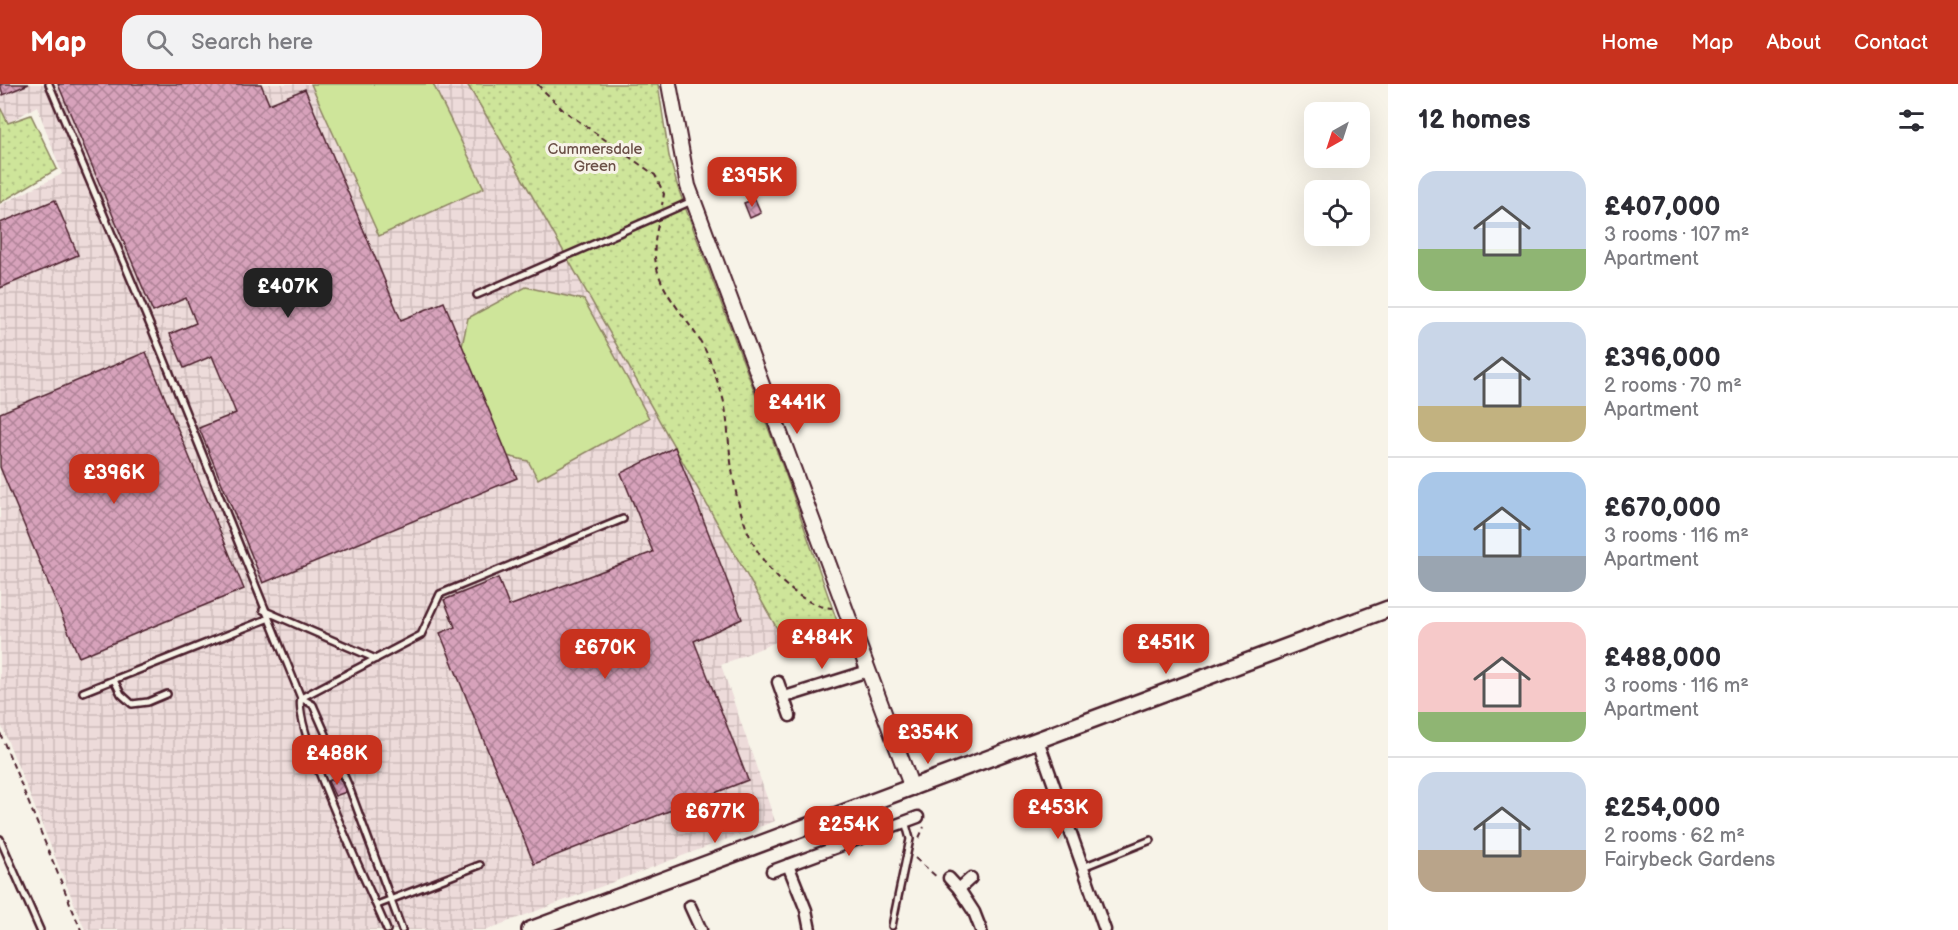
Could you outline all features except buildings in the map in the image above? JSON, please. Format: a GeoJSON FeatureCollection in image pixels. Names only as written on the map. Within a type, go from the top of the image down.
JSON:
{"type":"FeatureCollection","features":[{"type":"Feature","properties":{"kind":"main road"},"geometry":{"type":"LineString","coordinates":[[530,930],[1388,609]]}},
{"type":"Feature","properties":{"kind":"street"},"geometry":{"type":"LineString","coordinates":[[669,84],[682,156],[693,200],[912,788]]}},
{"type":"Feature","properties":{"kind":"street"},"geometry":{"type":"LineString","coordinates":[[785,697],[868,671]]}},
{"type":"Feature","properties":{"kind":"street"},"geometry":{"type":"LineString","coordinates":[[778,682],[790,716]]}},
{"type":"Feature","properties":{"kind":"street"},"geometry":{"type":"LineString","coordinates":[[1038,740],[1105,930]]}},
{"type":"Feature","properties":{"kind":"street"},"geometry":{"type":"LineString","coordinates":[[772,871],[918,817]]}},
{"type":"Feature","properties":{"kind":"street"},"geometry":{"type":"LineString","coordinates":[[788,865],[806,910],[810,930]]}},
{"type":"Feature","properties":{"kind":"street"},"geometry":{"type":"LineString","coordinates":[[950,878],[974,912],[981,930]]}},
{"type":"Feature","properties":{"kind":"street"},"geometry":{"type":"LineString","coordinates":[[959,889],[971,878]]}},
{"type":"Feature","properties":{"kind":"street"},"geometry":{"type":"LineString","coordinates":[[690,906],[701,930]]}},
{"type":"Feature","properties":{"kind":"lane"},"geometry":{"type":"LineString","coordinates":[[49,84],[163,356],[263,610],[301,698],[313,705],[349,787],[402,930]]}},
{"type":"Feature","properties":{"kind":"lane"},"geometry":{"type":"LineString","coordinates":[[477,295],[693,200]]}},
{"type":"Feature","properties":{"kind":"lane"},"geometry":{"type":"LineString","coordinates":[[387,930],[314,756],[298,708],[301,698],[422,635],[440,594],[623,519]]}},
{"type":"Feature","properties":{"kind":"lane"},"geometry":{"type":"LineString","coordinates":[[263,610],[376,659]]}},
{"type":"Feature","properties":{"kind":"lane"},"geometry":{"type":"LineString","coordinates":[[83,693],[267,619]]}},
{"type":"Feature","properties":{"kind":"lane"},"geometry":{"type":"LineString","coordinates":[[114,680],[121,694],[132,704],[148,702],[167,694]]}},
{"type":"Feature","properties":{"kind":"lane"},"geometry":{"type":"LineString","coordinates":[[892,926],[910,839],[905,821]]}},
{"type":"Feature","properties":{"kind":"lane"},"geometry":{"type":"LineString","coordinates":[[0,839],[40,930]]}},
{"type":"Feature","properties":{"kind":"lane"},"geometry":{"type":"LineString","coordinates":[[1083,867],[1151,840]]}},
{"type":"Feature","properties":{"kind":"lane"},"geometry":{"type":"LineString","coordinates":[[377,905],[480,865]]}},
{"type":"Feature","properties":{"kind":"path"},"geometry":{"type":"LineString","coordinates":[[537,84],[563,110],[655,175],[664,194],[652,248],[656,266],[662,284],[702,344],[725,402],[735,489],[750,536],[761,558],[780,581],[795,593],[811,603],[830,608],[844,608]]}},
{"type":"Feature","properties":{"kind":"path"},"geometry":{"type":"LineString","coordinates":[[0,734],[81,930]]}},
{"type":"Feature","properties":{"kind":"path"},"geometry":{"type":"LineString","coordinates":[[915,858],[940,880],[950,878]]}},
{"type":"Feature","properties":{"kind":"shaded area"},"geometry":{"type":"Polygon","coordinates":[[[0,84],[467,84],[783,639],[721,665],[775,821],[486,930],[85,930],[0,722],[0,205],[62,174],[37,106],[8,123],[0,105],[0,84]]]}},
{"type":"Feature","properties":{"kind":"green space"},"geometry":{"type":"Polygon","coordinates":[[[311,84],[433,84],[484,188],[379,236],[311,84]]]}},
{"type":"Feature","properties":{"kind":"green space","name":"Cummersdale Green"},"geometry":{"type":"Polygon","coordinates":[[[467,84],[658,84],[669,156],[678,188],[788,481],[837,621],[783,639],[467,84]]]}},
{"type":"Feature","properties":{"kind":"green space"},"geometry":{"type":"Polygon","coordinates":[[[0,107],[8,123],[31,115],[57,169],[0,203],[0,107]]]}},
{"type":"Feature","properties":{"kind":"green space"},"geometry":{"type":"Polygon","coordinates":[[[526,287],[584,300],[649,418],[538,479],[528,461],[507,456],[462,346],[468,318],[526,287]]]}}]}
